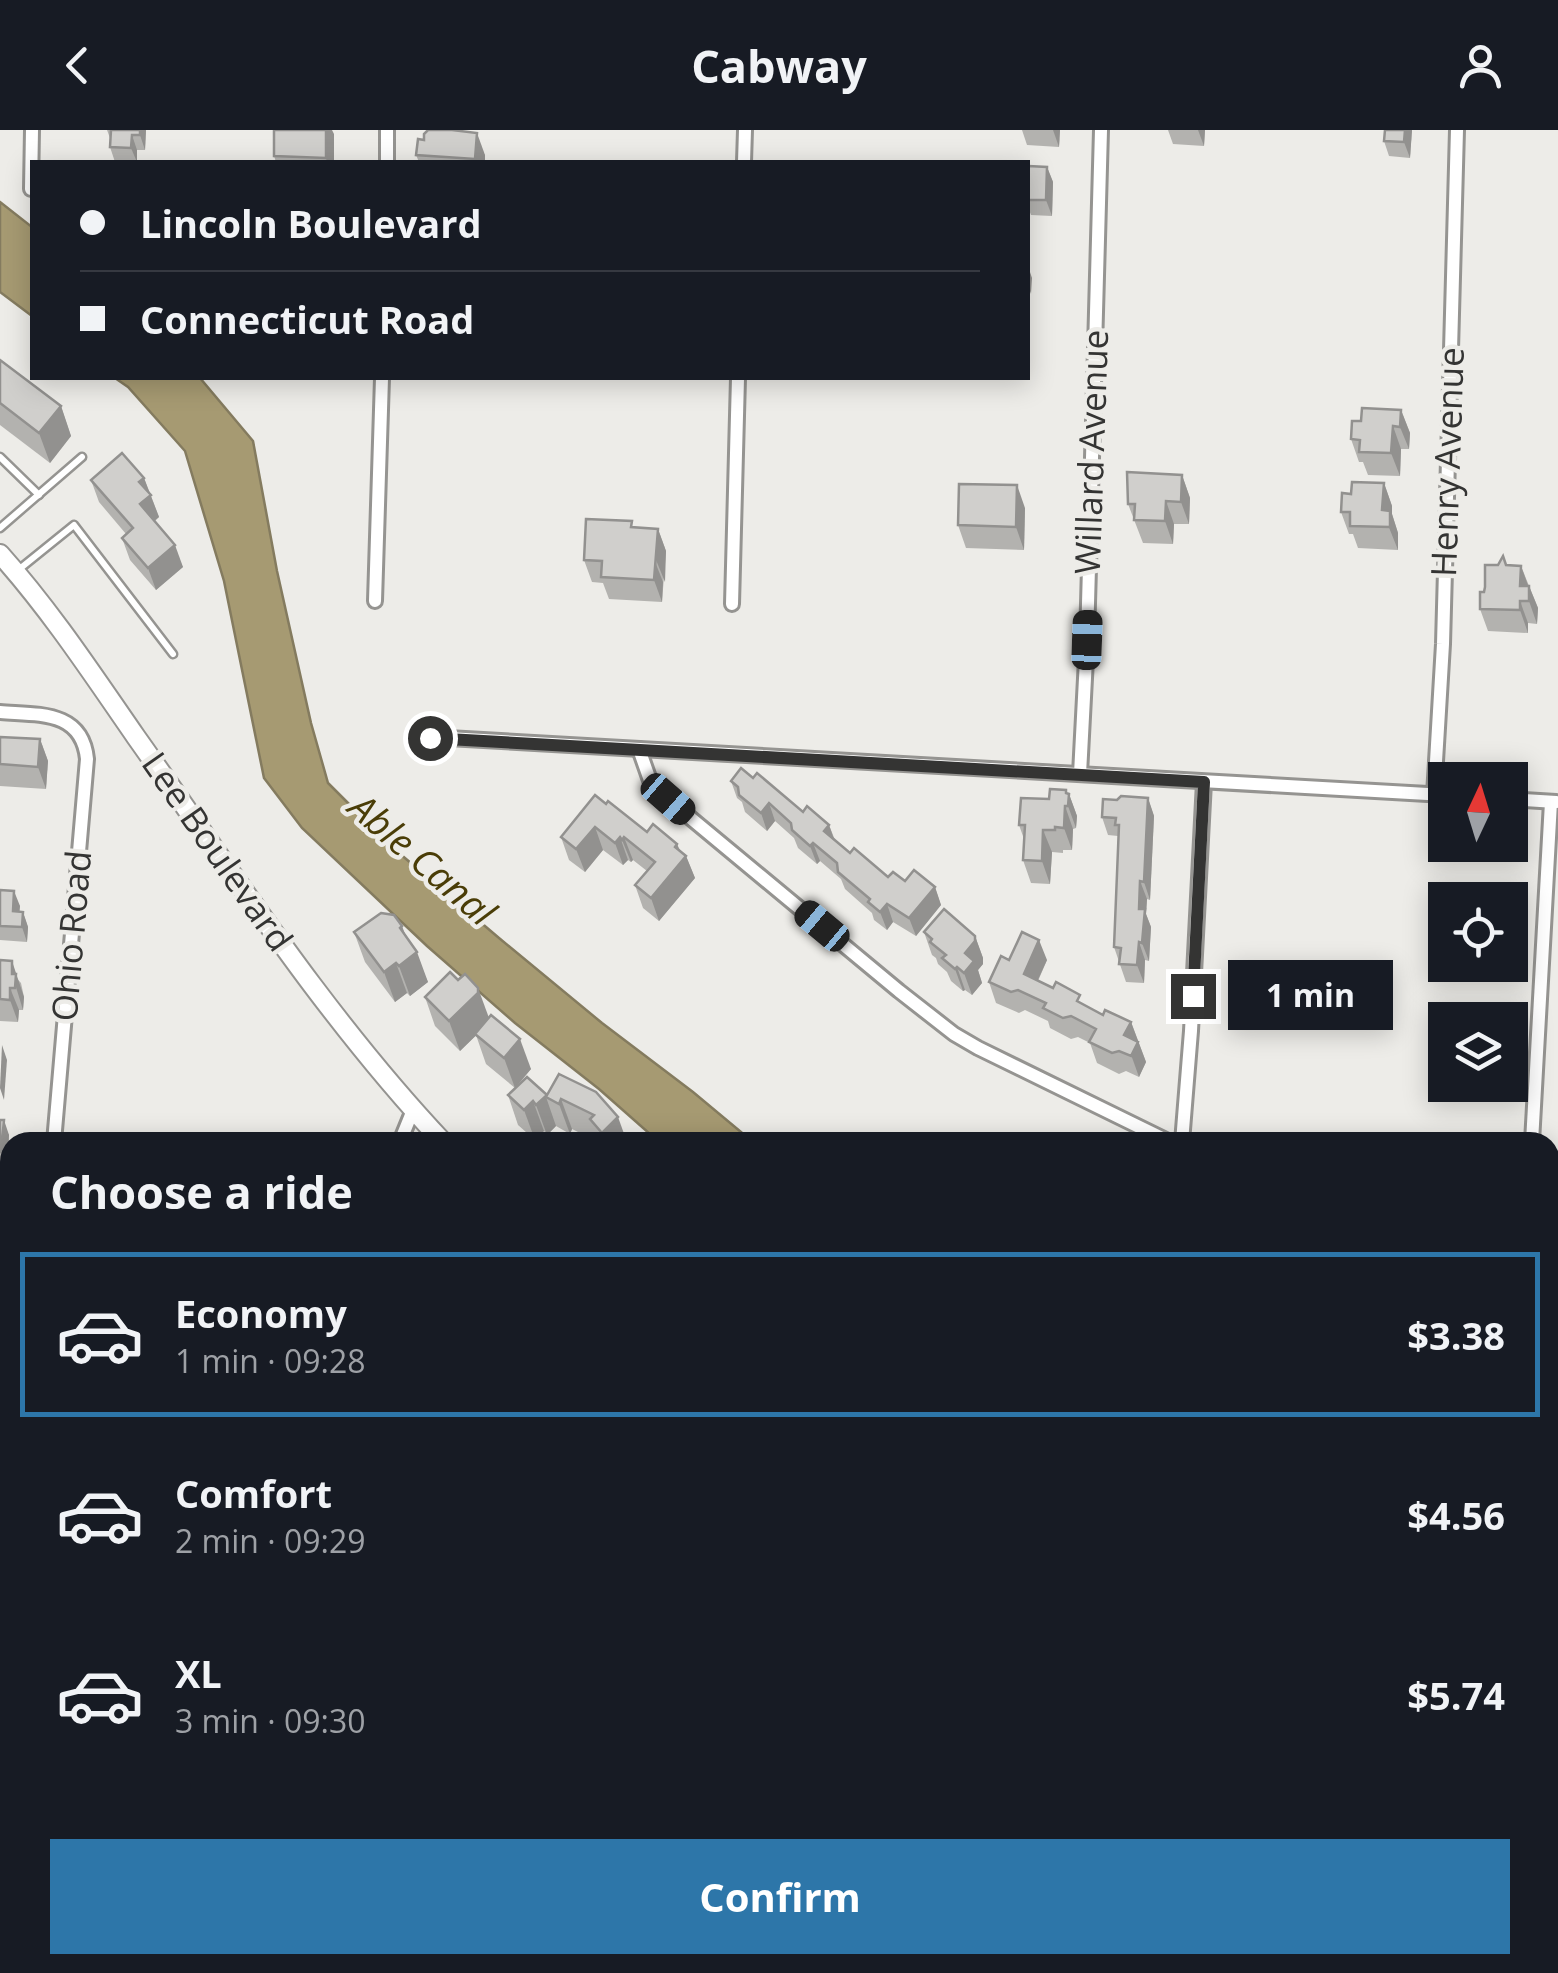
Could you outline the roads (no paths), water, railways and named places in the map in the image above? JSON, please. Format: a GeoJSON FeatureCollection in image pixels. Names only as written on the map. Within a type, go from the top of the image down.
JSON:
{"type":"FeatureCollection","features":[{"type":"Feature","properties":{"kind":"main road","name":"Lee Boulevard"},"geometry":{"type":"LineString","coordinates":[[0,554],[93,673],[313,987],[363,1052],[434,1132]]}},
{"type":"Feature","properties":{"kind":"street"},"geometry":{"type":"LineString","coordinates":[[31,160],[32,130]]}},
{"type":"Feature","properties":{"kind":"street"},"geometry":{"type":"LineString","coordinates":[[387,160],[388,130]]}},
{"type":"Feature","properties":{"kind":"street"},"geometry":{"type":"LineString","coordinates":[[744,130],[744,160]]}},
{"type":"Feature","properties":{"kind":"street","name":"Willard Avenue"},"geometry":{"type":"LineString","coordinates":[[1080,774],[1101,130]]}},
{"type":"Feature","properties":{"kind":"street","name":"Henry Avenue"},"geometry":{"type":"LineString","coordinates":[[1441,762],[1458,130]]}},
{"type":"Feature","properties":{"kind":"street"},"geometry":{"type":"LineString","coordinates":[[375,600],[382,380]]}},
{"type":"Feature","properties":{"kind":"street"},"geometry":{"type":"LineString","coordinates":[[732,604],[738,380]]}},
{"type":"Feature","properties":{"kind":"street","name":"Ohio Road"},"geometry":{"type":"LineString","coordinates":[[0,712],[66,720],[86,746],[55,1132]]}},
{"type":"Feature","properties":{"kind":"street"},"geometry":{"type":"LineString","coordinates":[[430,738],[1428,794]]}},
{"type":"Feature","properties":{"kind":"street"},"geometry":{"type":"LineString","coordinates":[[639,749],[652,786],[954,1034],[1150,1132]]}},
{"type":"Feature","properties":{"kind":"street"},"geometry":{"type":"LineString","coordinates":[[1183,1132],[1204,782]]}},
{"type":"Feature","properties":{"kind":"street"},"geometry":{"type":"LineString","coordinates":[[1528,800],[1554,802],[1533,1132]]}},
{"type":"Feature","properties":{"kind":"street"},"geometry":{"type":"LineString","coordinates":[[404,1132],[413,1110]]}},
{"type":"Feature","properties":{"kind":"lane"},"geometry":{"type":"LineString","coordinates":[[0,456],[39,494]]}},
{"type":"Feature","properties":{"kind":"lane"},"geometry":{"type":"LineString","coordinates":[[0,528],[82,457]]}},
{"type":"Feature","properties":{"kind":"lane"},"geometry":{"type":"LineString","coordinates":[[16,572],[74,525],[172,654]]}},
{"type":"Feature","properties":{"kind":"water label","name":"Able Canal"},"geometry":{"type":"Point","coordinates":[422,860]}}]}
